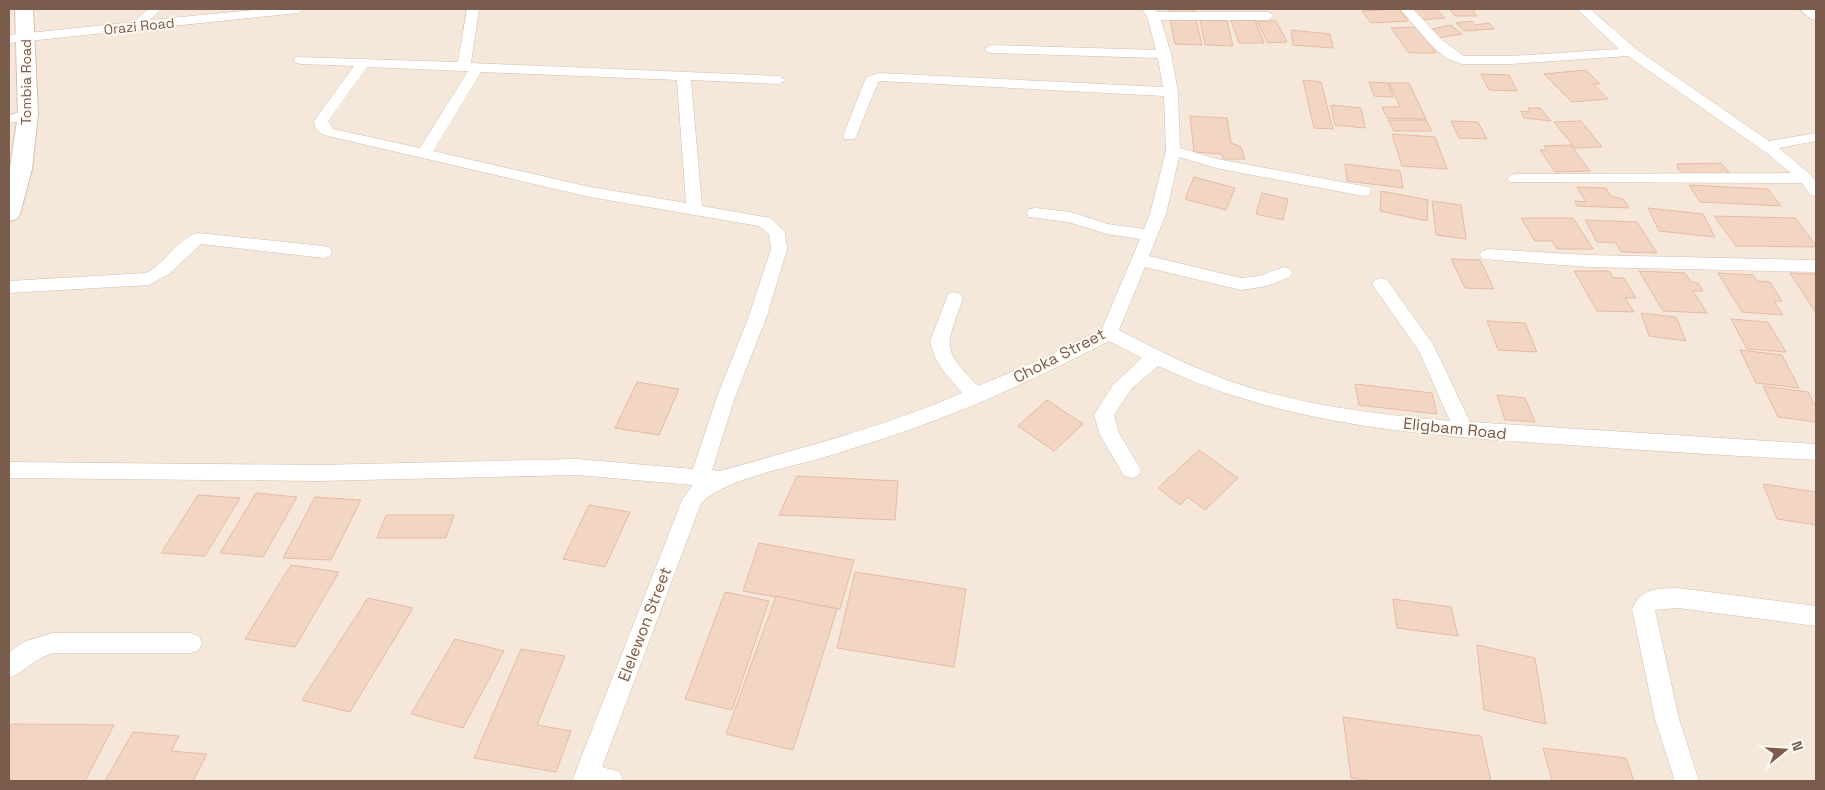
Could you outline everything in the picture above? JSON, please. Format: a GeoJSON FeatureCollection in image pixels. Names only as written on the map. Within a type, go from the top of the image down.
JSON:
{"type":"FeatureCollection","features":[{"type":"Feature","properties":{"kind":"main road","name":"Tombia Road"},"geometry":{"type":"LineString","coordinates":[[9,214],[21,169],[28,114],[17,38],[24,9]]}},
{"type":"Feature","properties":{"kind":"street"},"geometry":{"type":"LineString","coordinates":[[136,27],[156,9]]}},
{"type":"Feature","properties":{"kind":"street","name":"Orazi Road"},"geometry":{"type":"LineString","coordinates":[[17,38],[298,9]]}},
{"type":"Feature","properties":{"kind":"street"},"geometry":{"type":"LineString","coordinates":[[424,154],[471,67],[473,9]]}},
{"type":"Feature","properties":{"kind":"street"},"geometry":{"type":"LineString","coordinates":[[1406,9],[1437,43],[1453,56],[1462,60],[1511,60],[1631,52]]}},
{"type":"Feature","properties":{"kind":"street"},"geometry":{"type":"LineString","coordinates":[[1582,9],[1631,52],[1770,149],[1806,178],[1816,192]]}},
{"type":"Feature","properties":{"kind":"street"},"geometry":{"type":"LineString","coordinates":[[1805,9],[1816,16]]}},
{"type":"Feature","properties":{"kind":"street"},"geometry":{"type":"LineString","coordinates":[[1150,12],[1268,16]]}},
{"type":"Feature","properties":{"kind":"street","name":"Choka Street"},"geometry":{"type":"LineString","coordinates":[[710,479],[832,447],[947,408],[1048,364],[1109,333],[1158,214],[1173,151],[1171,92],[1164,54],[1150,12]]}},
{"type":"Feature","properties":{"kind":"street"},"geometry":{"type":"LineString","coordinates":[[991,49],[1164,54]]}},
{"type":"Feature","properties":{"kind":"street"},"geometry":{"type":"LineString","coordinates":[[301,60],[779,80]]}},
{"type":"Feature","properties":{"kind":"street"},"geometry":{"type":"LineString","coordinates":[[9,470],[319,473],[577,467],[710,479],[726,397],[758,316],[779,250],[777,232],[764,222],[590,192],[328,132],[322,126],[321,121],[363,63]]}},
{"type":"Feature","properties":{"kind":"street"},"geometry":{"type":"LineString","coordinates":[[684,76],[694,209]]}},
{"type":"Feature","properties":{"kind":"street"},"geometry":{"type":"LineString","coordinates":[[850,136],[872,80],[879,78],[1171,92]]}},
{"type":"Feature","properties":{"kind":"street"},"geometry":{"type":"LineString","coordinates":[[9,119],[28,114]]}},
{"type":"Feature","properties":{"kind":"street"},"geometry":{"type":"LineString","coordinates":[[1770,149],[1816,137]]}},
{"type":"Feature","properties":{"kind":"street"},"geometry":{"type":"LineString","coordinates":[[1770,149],[1816,148]]}},
{"type":"Feature","properties":{"kind":"street"},"geometry":{"type":"LineString","coordinates":[[1173,151],[1216,163],[1363,191]]}},
{"type":"Feature","properties":{"kind":"street"},"geometry":{"type":"LineString","coordinates":[[1515,179],[1806,178]]}},
{"type":"Feature","properties":{"kind":"street"},"geometry":{"type":"LineString","coordinates":[[1035,213],[1070,217],[1107,229],[1150,235]]}},
{"type":"Feature","properties":{"kind":"street"},"geometry":{"type":"LineString","coordinates":[[9,287],[149,279],[160,274],[187,244],[198,238],[324,252]]}},
{"type":"Feature","properties":{"kind":"street"},"geometry":{"type":"LineString","coordinates":[[1488,254],[1589,261],[1816,266]]}},
{"type":"Feature","properties":{"kind":"street"},"geometry":{"type":"LineString","coordinates":[[1140,260],[1240,284],[1261,282],[1284,273]]}},
{"type":"Feature","properties":{"kind":"street"},"geometry":{"type":"LineString","coordinates":[[1381,284],[1428,349],[1463,429]]}},
{"type":"Feature","properties":{"kind":"street"},"geometry":{"type":"LineString","coordinates":[[954,298],[939,342],[940,350],[952,370],[976,396]]}},
{"type":"Feature","properties":{"kind":"street","name":"Eligbam Road"},"geometry":{"type":"LineString","coordinates":[[1109,333],[1156,358],[1211,381],[1296,407],[1363,418],[1463,429],[1580,439],[1816,452]]}},
{"type":"Feature","properties":{"kind":"street"},"geometry":{"type":"LineString","coordinates":[[1132,470],[1110,435],[1104,415],[1112,398],[1128,380],[1156,358]]}},
{"type":"Feature","properties":{"kind":"street","name":"Elelewon Street"},"geometry":{"type":"LineString","coordinates":[[585,779],[693,498],[710,479]]}},
{"type":"Feature","properties":{"kind":"street"},"geometry":{"type":"LineString","coordinates":[[1687,781],[1667,719],[1643,609],[1647,603],[1654,599],[1678,598],[1816,616]]}},
{"type":"Feature","properties":{"kind":"street"},"geometry":{"type":"LineString","coordinates":[[9,667],[38,646],[53,643],[191,642]]}},
{"type":"Feature","properties":{"kind":"street"},"geometry":{"type":"LineString","coordinates":[[585,779],[611,781]]}},
{"type":"Feature","properties":{"kind":"shaded area"},"geometry":{"type":"Polygon","coordinates":[[[9,9],[1816,9],[1816,781],[9,781],[9,9]]]}},
{"type":"Feature","properties":{"kind":"building"},"geometry":{"type":"Polygon","coordinates":[[[1167,9],[1193,9],[1195,12],[1170,14],[1167,9]]]}},
{"type":"Feature","properties":{"kind":"building"},"geometry":{"type":"Polygon","coordinates":[[[1399,9],[1408,21],[1371,23],[1362,11],[1399,9]]]}},
{"type":"Feature","properties":{"kind":"building"},"geometry":{"type":"Polygon","coordinates":[[[1410,9],[1436,9],[1445,18],[1421,20],[1410,9]]]}},
{"type":"Feature","properties":{"kind":"building"},"geometry":{"type":"Polygon","coordinates":[[[1450,9],[1472,9],[1477,16],[1455,16],[1450,9]]]}},
{"type":"Feature","properties":{"kind":"building"},"geometry":{"type":"Polygon","coordinates":[[[1170,19],[1196,20],[1202,45],[1175,44],[1170,19]]]}},
{"type":"Feature","properties":{"kind":"building"},"geometry":{"type":"Polygon","coordinates":[[[1200,20],[1227,21],[1233,46],[1205,45],[1200,20]]]}},
{"type":"Feature","properties":{"kind":"building"},"geometry":{"type":"Polygon","coordinates":[[[1231,20],[1255,20],[1264,43],[1239,43],[1231,20]]]}},
{"type":"Feature","properties":{"kind":"building"},"geometry":{"type":"Polygon","coordinates":[[[1257,21],[1276,21],[1287,42],[1268,43],[1257,21]]]}},
{"type":"Feature","properties":{"kind":"building"},"geometry":{"type":"Polygon","coordinates":[[[1472,21],[1475,25],[1489,23],[1494,29],[1464,31],[1456,23],[1472,21]]]}},
{"type":"Feature","properties":{"kind":"building"},"geometry":{"type":"Polygon","coordinates":[[[1451,25],[1462,34],[1438,38],[1432,29],[1451,25]]]}},
{"type":"Feature","properties":{"kind":"building"},"geometry":{"type":"Polygon","coordinates":[[[1418,27],[1436,53],[1409,53],[1391,28],[1418,27]]]}},
{"type":"Feature","properties":{"kind":"building"},"geometry":{"type":"Polygon","coordinates":[[[1291,30],[1330,34],[1333,48],[1293,45],[1291,30]]]}},
{"type":"Feature","properties":{"kind":"building"},"geometry":{"type":"Polygon","coordinates":[[[1586,70],[1600,84],[1593,84],[1608,99],[1572,102],[1544,74],[1586,70]]]}},
{"type":"Feature","properties":{"kind":"building"},"geometry":{"type":"Polygon","coordinates":[[[1481,74],[1509,75],[1517,91],[1489,90],[1481,74]]]}},
{"type":"Feature","properties":{"kind":"building"},"geometry":{"type":"Polygon","coordinates":[[[1303,80],[1321,82],[1333,129],[1314,128],[1303,80]]]}},
{"type":"Feature","properties":{"kind":"building"},"geometry":{"type":"Polygon","coordinates":[[[1369,82],[1388,83],[1393,97],[1374,96],[1369,82]]]}},
{"type":"Feature","properties":{"kind":"building"},"geometry":{"type":"Polygon","coordinates":[[[1389,83],[1409,83],[1426,119],[1387,118],[1382,107],[1400,107],[1389,83]]]}},
{"type":"Feature","properties":{"kind":"building"},"geometry":{"type":"Polygon","coordinates":[[[1331,105],[1361,108],[1365,128],[1335,125],[1331,105]]]}},
{"type":"Feature","properties":{"kind":"building"},"geometry":{"type":"Polygon","coordinates":[[[1528,108],[1540,108],[1551,121],[1524,118],[1521,111],[1530,112],[1528,108]]]}},
{"type":"Feature","properties":{"kind":"building"},"geometry":{"type":"Polygon","coordinates":[[[1190,116],[1227,118],[1231,143],[1241,147],[1245,159],[1224,159],[1221,154],[1194,152],[1190,116]]]}},
{"type":"Feature","properties":{"kind":"building"},"geometry":{"type":"Polygon","coordinates":[[[1388,120],[1426,120],[1432,131],[1394,131],[1388,120]]]}},
{"type":"Feature","properties":{"kind":"building"},"geometry":{"type":"Polygon","coordinates":[[[1451,121],[1478,122],[1487,139],[1459,138],[1451,121]]]}},
{"type":"Feature","properties":{"kind":"building"},"geometry":{"type":"Polygon","coordinates":[[[1581,121],[1602,147],[1575,148],[1554,122],[1581,121]]]}},
{"type":"Feature","properties":{"kind":"building"},"geometry":{"type":"Polygon","coordinates":[[[1392,134],[1435,137],[1447,169],[1402,166],[1392,134]]]}},
{"type":"Feature","properties":{"kind":"building"},"geometry":{"type":"Polygon","coordinates":[[[1571,145],[1590,171],[1555,172],[1540,150],[1547,150],[1544,146],[1571,145]]]}},
{"type":"Feature","properties":{"kind":"building"},"geometry":{"type":"Polygon","coordinates":[[[1721,163],[1730,174],[1684,174],[1678,169],[1677,164],[1721,163]]]}},
{"type":"Feature","properties":{"kind":"building"},"geometry":{"type":"Polygon","coordinates":[[[1345,164],[1400,171],[1403,188],[1347,181],[1345,164]]]}},
{"type":"Feature","properties":{"kind":"building"},"geometry":{"type":"Polygon","coordinates":[[[1194,177],[1235,188],[1226,210],[1185,199],[1194,177]]]}},
{"type":"Feature","properties":{"kind":"building"},"geometry":{"type":"Polygon","coordinates":[[[1689,185],[1768,189],[1781,206],[1700,202],[1689,185]]]}},
{"type":"Feature","properties":{"kind":"building"},"geometry":{"type":"Polygon","coordinates":[[[1577,187],[1606,188],[1611,196],[1623,199],[1629,208],[1577,206],[1575,201],[1586,202],[1577,187]]]}},
{"type":"Feature","properties":{"kind":"building"},"geometry":{"type":"Polygon","coordinates":[[[1381,191],[1428,200],[1427,221],[1380,211],[1381,191]]]}},
{"type":"Feature","properties":{"kind":"building"},"geometry":{"type":"Polygon","coordinates":[[[1262,193],[1288,199],[1283,220],[1256,214],[1262,193]]]}},
{"type":"Feature","properties":{"kind":"building"},"geometry":{"type":"Polygon","coordinates":[[[1432,201],[1461,205],[1466,239],[1436,235],[1432,201]]]}},
{"type":"Feature","properties":{"kind":"building"},"geometry":{"type":"Polygon","coordinates":[[[1648,208],[1703,214],[1715,237],[1659,231],[1648,208]]]}},
{"type":"Feature","properties":{"kind":"building"},"geometry":{"type":"Polygon","coordinates":[[[1714,216],[1795,218],[1816,247],[1736,246],[1714,216]]]}},
{"type":"Feature","properties":{"kind":"building"},"geometry":{"type":"Polygon","coordinates":[[[1521,218],[1573,218],[1593,249],[1557,249],[1552,241],[1535,241],[1521,218]]]}},
{"type":"Feature","properties":{"kind":"building"},"geometry":{"type":"Polygon","coordinates":[[[1585,220],[1637,222],[1657,253],[1621,252],[1616,243],[1597,242],[1585,220]]]}},
{"type":"Feature","properties":{"kind":"building"},"geometry":{"type":"Polygon","coordinates":[[[1451,259],[1480,260],[1494,289],[1465,288],[1451,259]]]}},
{"type":"Feature","properties":{"kind":"building"},"geometry":{"type":"Polygon","coordinates":[[[1574,271],[1609,271],[1613,278],[1624,278],[1636,298],[1625,298],[1634,312],[1597,311],[1574,271]]]}},
{"type":"Feature","properties":{"kind":"building"},"geometry":{"type":"Polygon","coordinates":[[[1639,271],[1685,273],[1691,282],[1698,283],[1703,291],[1693,291],[1707,313],[1663,311],[1639,271]]]}},
{"type":"Feature","properties":{"kind":"building"},"geometry":{"type":"Polygon","coordinates":[[[1718,273],[1753,275],[1757,281],[1770,282],[1782,301],[1774,301],[1783,315],[1742,312],[1718,273]]]}},
{"type":"Feature","properties":{"kind":"building"},"geometry":{"type":"Polygon","coordinates":[[[1790,273],[1816,274],[1816,313],[1790,273]]]}},
{"type":"Feature","properties":{"kind":"building"},"geometry":{"type":"Polygon","coordinates":[[[1641,313],[1676,317],[1686,341],[1649,336],[1641,313]]]}},
{"type":"Feature","properties":{"kind":"building"},"geometry":{"type":"Polygon","coordinates":[[[1731,319],[1768,322],[1786,352],[1747,349],[1731,319]]]}},
{"type":"Feature","properties":{"kind":"building"},"geometry":{"type":"Polygon","coordinates":[[[1487,321],[1525,323],[1537,352],[1498,350],[1487,321]]]}},
{"type":"Feature","properties":{"kind":"building"},"geometry":{"type":"Polygon","coordinates":[[[1740,350],[1782,355],[1799,388],[1756,383],[1740,350]]]}},
{"type":"Feature","properties":{"kind":"building"},"geometry":{"type":"Polygon","coordinates":[[[637,382],[679,389],[659,435],[615,428],[637,382]]]}},
{"type":"Feature","properties":{"kind":"building"},"geometry":{"type":"Polygon","coordinates":[[[1355,384],[1432,393],[1437,414],[1359,405],[1355,384]]]}},
{"type":"Feature","properties":{"kind":"building"},"geometry":{"type":"Polygon","coordinates":[[[1763,386],[1808,392],[1816,407],[1816,422],[1778,417],[1763,386]]]}},
{"type":"Feature","properties":{"kind":"building"},"geometry":{"type":"Polygon","coordinates":[[[1497,395],[1525,398],[1535,422],[1505,420],[1497,395]]]}},
{"type":"Feature","properties":{"kind":"building"},"geometry":{"type":"Polygon","coordinates":[[[1047,400],[1083,424],[1054,451],[1018,426],[1047,400]]]}},
{"type":"Feature","properties":{"kind":"building"},"geometry":{"type":"Polygon","coordinates":[[[1199,450],[1238,478],[1205,510],[1188,497],[1180,505],[1158,488],[1199,450]]]}},
{"type":"Feature","properties":{"kind":"building"},"geometry":{"type":"Polygon","coordinates":[[[797,476],[898,481],[895,520],[779,515],[797,476]]]}},
{"type":"Feature","properties":{"kind":"building"},"geometry":{"type":"Polygon","coordinates":[[[1763,484],[1816,492],[1816,525],[1777,519],[1763,484]]]}},
{"type":"Feature","properties":{"kind":"building"},"geometry":{"type":"Polygon","coordinates":[[[256,493],[297,497],[263,557],[220,553],[256,493]]]}},
{"type":"Feature","properties":{"kind":"building"},"geometry":{"type":"Polygon","coordinates":[[[198,495],[240,498],[205,556],[161,553],[198,495]]]}},
{"type":"Feature","properties":{"kind":"building"},"geometry":{"type":"Polygon","coordinates":[[[315,497],[361,500],[331,560],[283,558],[315,497]]]}},
{"type":"Feature","properties":{"kind":"building"},"geometry":{"type":"Polygon","coordinates":[[[589,505],[630,512],[605,567],[563,559],[589,505]]]}},
{"type":"Feature","properties":{"kind":"building"},"geometry":{"type":"Polygon","coordinates":[[[386,515],[454,515],[446,538],[377,538],[386,515]]]}},
{"type":"Feature","properties":{"kind":"building"},"geometry":{"type":"Polygon","coordinates":[[[759,543],[854,560],[840,609],[743,591],[759,543]]]}},
{"type":"Feature","properties":{"kind":"building"},"geometry":{"type":"Polygon","coordinates":[[[291,565],[339,572],[295,647],[245,639],[291,565]]]}},
{"type":"Feature","properties":{"kind":"building"},"geometry":{"type":"Polygon","coordinates":[[[855,572],[966,589],[954,667],[837,648],[855,572]]]}},
{"type":"Feature","properties":{"kind":"building"},"geometry":{"type":"Polygon","coordinates":[[[725,592],[769,601],[732,710],[685,699],[725,592]]]}},
{"type":"Feature","properties":{"kind":"building"},"geometry":{"type":"Polygon","coordinates":[[[776,596],[837,609],[793,750],[726,734],[776,596]]]}},
{"type":"Feature","properties":{"kind":"building"},"geometry":{"type":"Polygon","coordinates":[[[368,598],[413,608],[350,712],[302,700],[368,598]]]}},
{"type":"Feature","properties":{"kind":"building"},"geometry":{"type":"Polygon","coordinates":[[[1393,599],[1451,607],[1458,636],[1397,628],[1393,599]]]}},
{"type":"Feature","properties":{"kind":"building"},"geometry":{"type":"Polygon","coordinates":[[[455,639],[504,651],[463,728],[411,714],[455,639]]]}},
{"type":"Feature","properties":{"kind":"building"},"geometry":{"type":"Polygon","coordinates":[[[1477,645],[1535,658],[1546,724],[1484,710],[1477,645]]]}},
{"type":"Feature","properties":{"kind":"building"},"geometry":{"type":"Polygon","coordinates":[[[521,649],[565,656],[537,725],[571,731],[556,772],[474,758],[521,649]]]}},
{"type":"Feature","properties":{"kind":"building"},"geometry":{"type":"Polygon","coordinates":[[[1343,717],[1481,736],[1491,781],[1373,781],[1351,778],[1343,717]]]}},
{"type":"Feature","properties":{"kind":"building"},"geometry":{"type":"Polygon","coordinates":[[[12,724],[114,725],[85,781],[9,781],[9,729],[12,724]]]}},
{"type":"Feature","properties":{"kind":"building"},"geometry":{"type":"Polygon","coordinates":[[[133,732],[179,736],[171,751],[207,754],[193,781],[105,781],[133,732]]]}},
{"type":"Feature","properties":{"kind":"building"},"geometry":{"type":"Polygon","coordinates":[[[1543,748],[1626,758],[1634,781],[1552,781],[1543,748]]]}}]}
